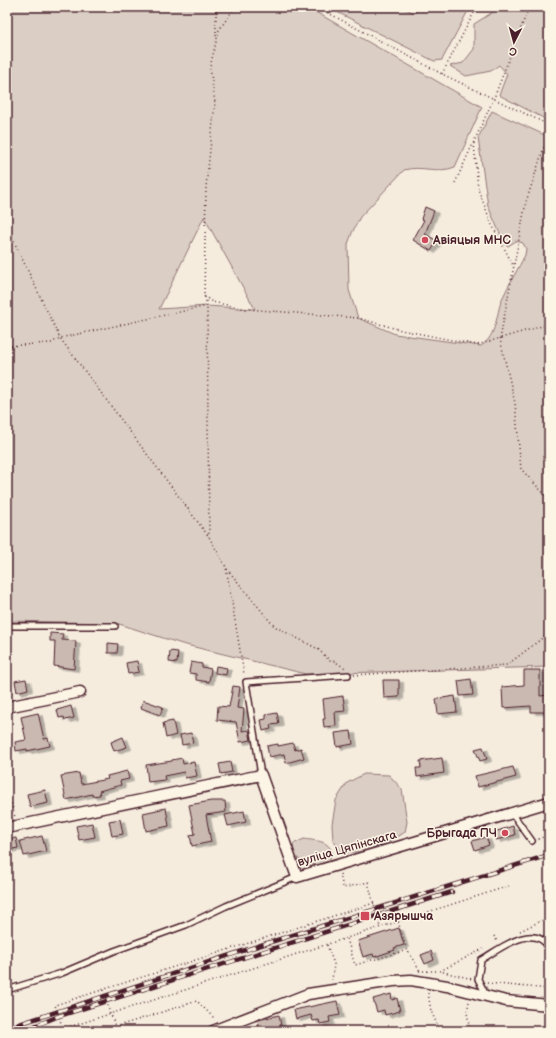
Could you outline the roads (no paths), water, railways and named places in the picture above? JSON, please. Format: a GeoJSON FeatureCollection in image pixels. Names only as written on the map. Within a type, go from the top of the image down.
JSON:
{"type":"FeatureCollection","features":[{"type":"Feature","properties":{"kind":"street"},"geometry":{"type":"LineString","coordinates":[[7,706],[80,692]]}},
{"type":"Feature","properties":{"kind":"street"},"geometry":{"type":"LineString","coordinates":[[12,827],[261,775]]}},
{"type":"Feature","properties":{"kind":"street","name":"вуліца Цяпінскага"},"geometry":{"type":"LineString","coordinates":[[261,775],[297,877],[549,802]]}},
{"type":"Feature","properties":{"kind":"street"},"geometry":{"type":"LineString","coordinates":[[217,1029],[298,997],[332,990],[393,981],[411,980],[526,1004],[549,1005]]}},
{"type":"Feature","properties":{"kind":"lane"},"geometry":{"type":"LineString","coordinates":[[7,626],[115,626]]}},
{"type":"Feature","properties":{"kind":"lane"},"geometry":{"type":"LineString","coordinates":[[261,775],[246,682],[348,675]]}},
{"type":"Feature","properties":{"kind":"lane"},"geometry":{"type":"LineString","coordinates":[[512,813],[532,841]]}},
{"type":"Feature","properties":{"kind":"lane"},"geometry":{"type":"LineString","coordinates":[[7,990],[62,973],[114,951],[186,925],[211,912],[297,877]]}},
{"type":"Feature","properties":{"kind":"lane"},"geometry":{"type":"LineString","coordinates":[[488,997],[478,979],[481,960],[516,939],[531,936],[548,943]]}},
{"type":"Feature","properties":{"kind":"railway"},"geometry":{"type":"LineString","coordinates":[[7,1028],[261,945],[549,855]]}},
{"type":"Feature","properties":{"kind":"railway"},"geometry":{"type":"LineString","coordinates":[[22,1031],[59,1016],[452,892]]}},
{"type":"Feature","properties":{"kind":"place","name":"Авіяцыя МНС"},"geometry":{"type":"Point","coordinates":[425,240]}},
{"type":"Feature","properties":{"kind":"place","name":"Брыгада ПЧ"},"geometry":{"type":"Point","coordinates":[505,833]}},
{"type":"Feature","properties":{"kind":"place","name":"Азярышча"},"geometry":{"type":"Point","coordinates":[365,916]}}]}
